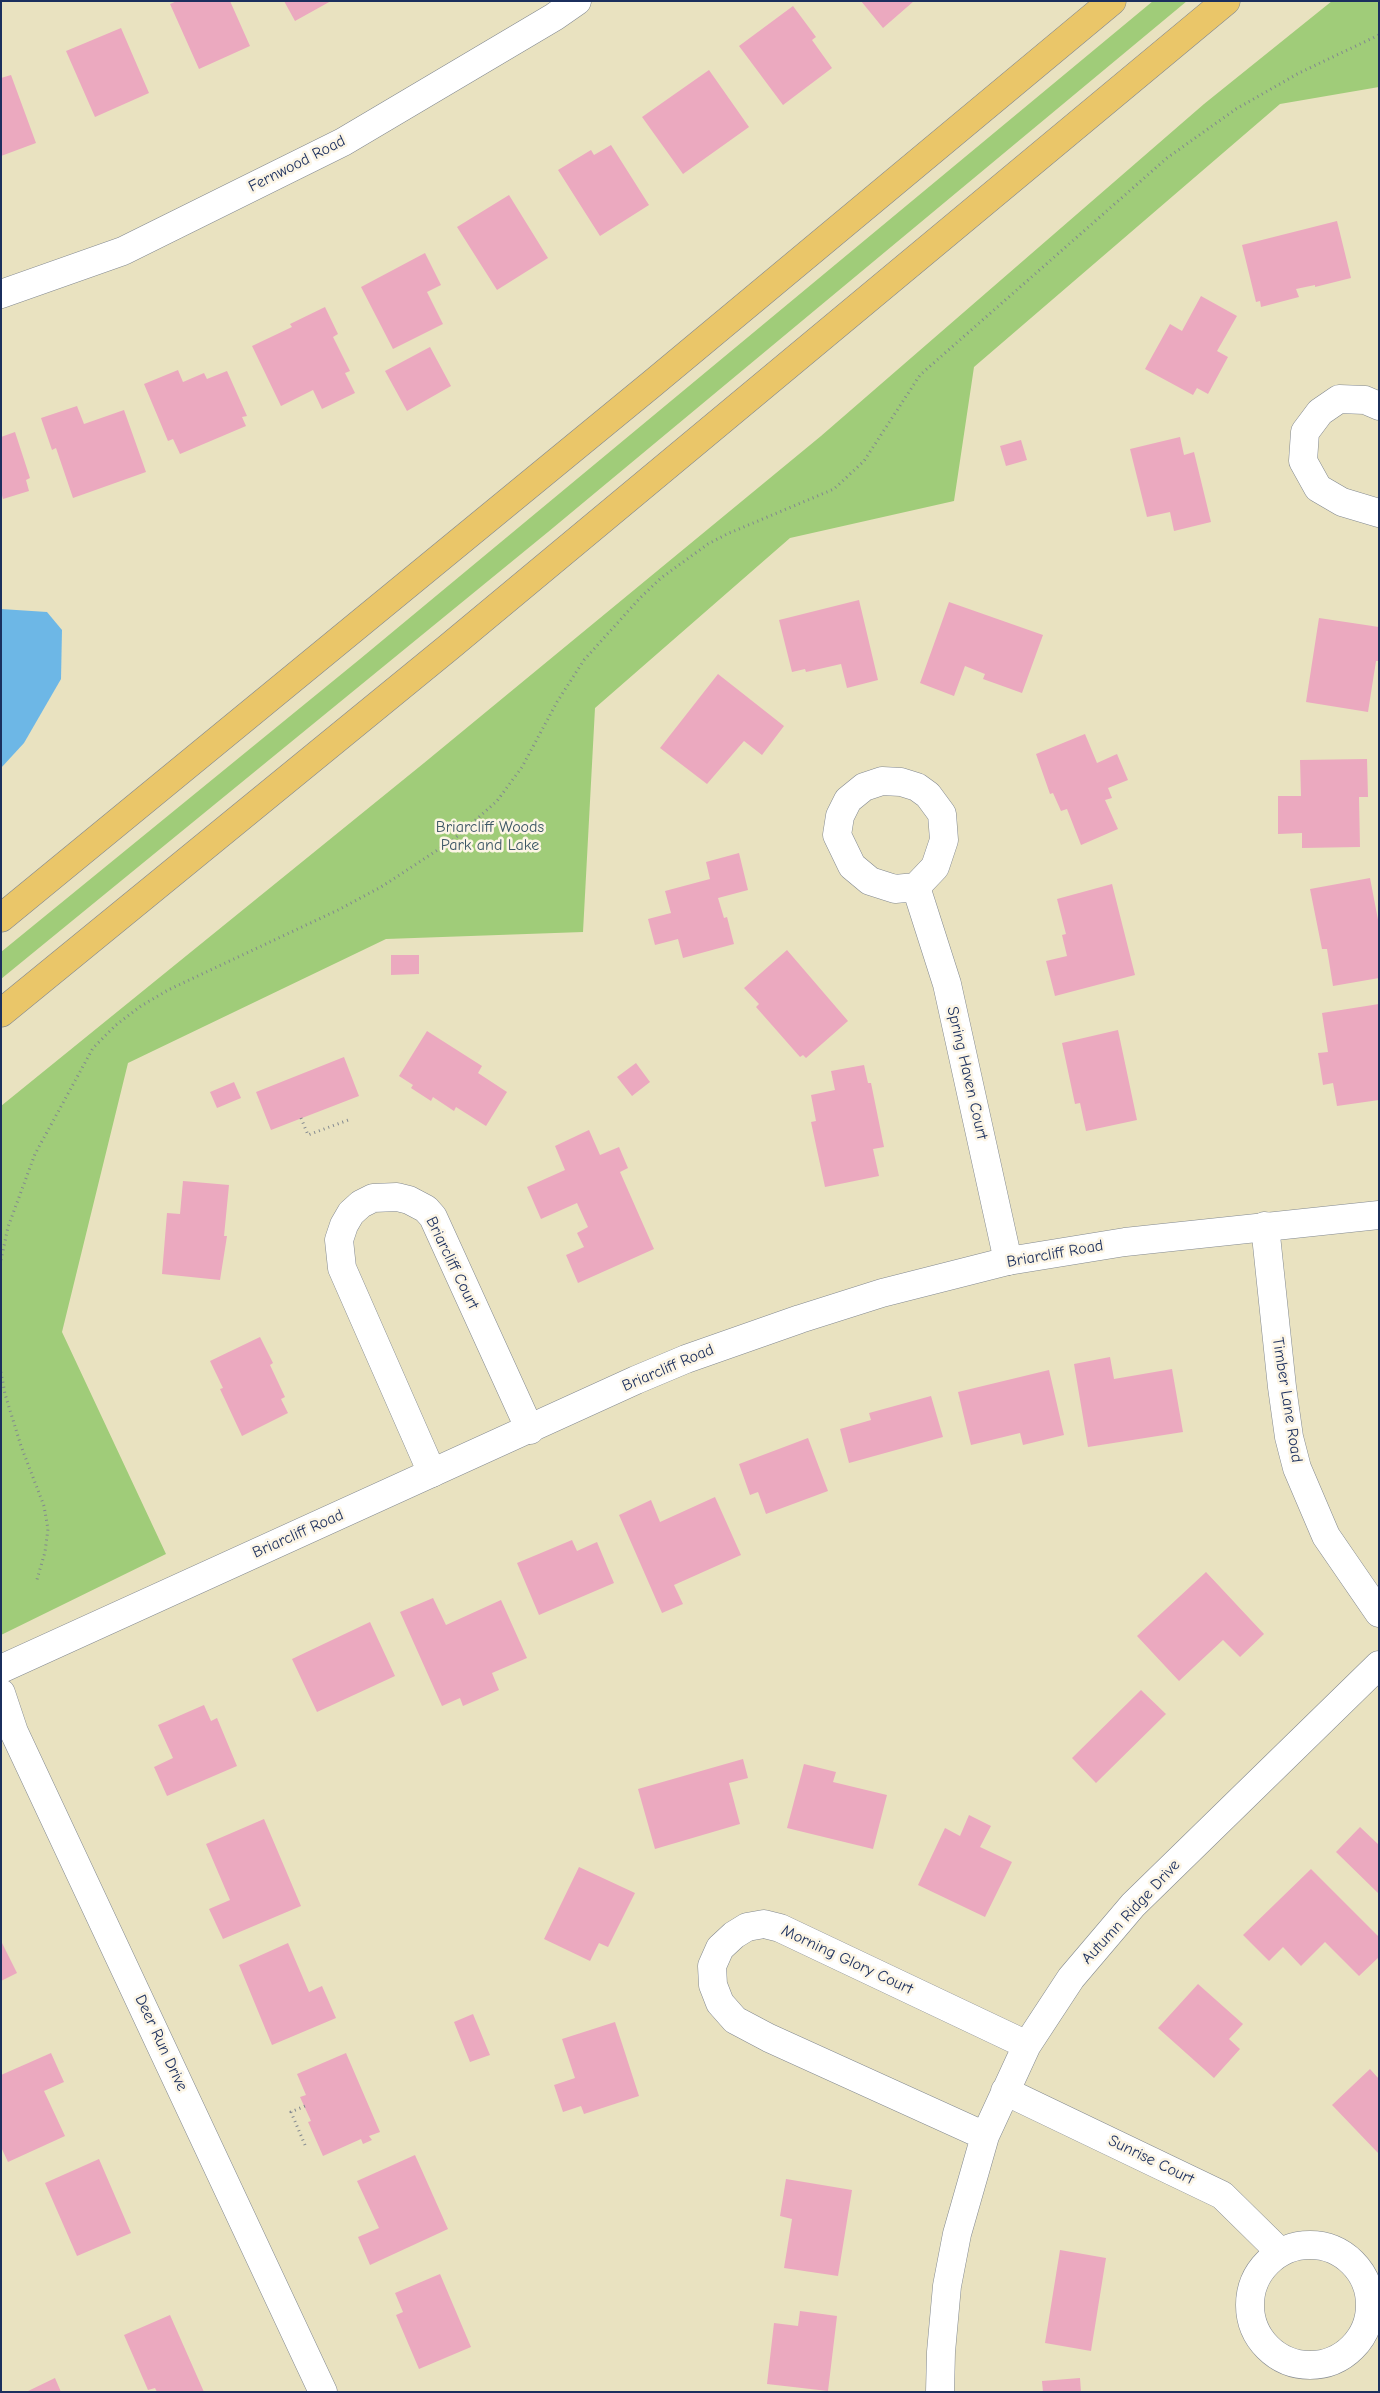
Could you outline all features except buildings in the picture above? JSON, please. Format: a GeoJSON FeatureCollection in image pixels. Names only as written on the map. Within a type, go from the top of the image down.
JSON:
{"type":"FeatureCollection","features":[{"type":"Feature","properties":{"kind":"main road"},"geometry":{"type":"LineString","coordinates":[[1,918],[646,389],[1112,1]]}},
{"type":"Feature","properties":{"kind":"main road"},"geometry":{"type":"LineString","coordinates":[[1,1014],[464,634],[1226,1]]}},
{"type":"Feature","properties":{"kind":"street","name":"Fernwood Road"},"geometry":{"type":"LineString","coordinates":[[1,294],[123,251],[343,142],[554,17],[577,1]]}},
{"type":"Feature","properties":{"kind":"street"},"geometry":{"type":"LineString","coordinates":[[1379,406],[1365,400],[1339,399],[1320,412],[1305,432],[1303,461],[1318,488],[1342,502],[1379,514]]}},
{"type":"Feature","properties":{"kind":"street","name":"Spring Haven Court"},"geometry":{"type":"LineString","coordinates":[[916,887],[947,984],[1008,1261]]}},
{"type":"Feature","properties":{"kind":"street","name":"Briarcliff Court"},"geometry":{"type":"LineString","coordinates":[[432,1473],[342,1268],[339,1240],[344,1225],[351,1213],[361,1204],[373,1198],[397,1197],[409,1200],[426,1209],[433,1217],[530,1430]]}},
{"type":"Feature","properties":{"kind":"street","name":"Briarcliff Road"},"geometry":{"type":"LineString","coordinates":[[1,1669],[530,1430],[636,1380],[735,1341],[882,1293],[1008,1261],[1125,1242],[1379,1215]]}},
{"type":"Feature","properties":{"kind":"street","name":"Timber Lane Road"},"geometry":{"type":"LineString","coordinates":[[1265,1226],[1282,1387],[1289,1437],[1297,1468],[1326,1536],[1379,1613]]}},
{"type":"Feature","properties":{"kind":"street","name":"Autumn Ridge Drive"},"geometry":{"type":"LineString","coordinates":[[940,2392],[941,2352],[947,2286],[968,2192],[986,2136],[1027,2045],[1071,1978],[1133,1905],[1379,1665]]}},
{"type":"Feature","properties":{"kind":"street","name":"Deer Run Drive"},"geometry":{"type":"LineString","coordinates":[[1,1693],[18,1741],[323,2392]]}},
{"type":"Feature","properties":{"kind":"street","name":"Morning Glory Court"},"geometry":{"type":"LineString","coordinates":[[986,2136],[769,2038],[735,2020],[720,2003],[714,1985],[712,1966],[720,1948],[734,1935],[747,1927],[764,1924],[780,1928],[1027,2045]]}},
{"type":"Feature","properties":{"kind":"street","name":"Sunrise Court"},"geometry":{"type":"LineString","coordinates":[[1005,2091],[1222,2195],[1280,2252]]}},
{"type":"Feature","properties":{"kind":"street"},"geometry":{"type":"LineString","coordinates":[[1303,2244],[1326,2246],[1347,2257],[1363,2275],[1370,2298],[1368,2321],[1357,2342],[1339,2357],[1317,2365],[1293,2363],[1272,2352],[1257,2334],[1250,2312],[1251,2288],[1262,2267],[1280,2252],[1303,2244]]}},
{"type":"Feature","properties":{"kind":"path"},"geometry":{"type":"LineString","coordinates":[[1,1260],[8,1227],[35,1154],[93,1048],[116,1025],[141,1006],[168,990],[338,910],[381,887],[453,840],[497,801],[522,766],[557,702],[584,660],[640,598],[661,578],[708,544],[727,534],[834,489],[864,461],[920,376],[1167,158],[1236,109],[1299,74],[1379,35]]}},
{"type":"Feature","properties":{"kind":"path"},"geometry":{"type":"LineString","coordinates":[[301,1118],[308,1135],[351,1119]]}},
{"type":"Feature","properties":{"kind":"path"},"geometry":{"type":"LineString","coordinates":[[1,1372],[5,1394],[21,1446],[44,1506],[48,1529],[45,1552],[36,1583]]}},
{"type":"Feature","properties":{"kind":"path"},"geometry":{"type":"LineString","coordinates":[[305,2106],[291,2112],[305,2145]]}},
{"type":"Feature","properties":{"kind":"green space"},"geometry":{"type":"Polygon","coordinates":[[[1153,1],[1187,1],[548,532],[1,979],[1,952],[360,659],[1153,1]]]}},
{"type":"Feature","properties":{"kind":"green space","name":"Briarcliff Woods Park and Lake"},"geometry":{"type":"Polygon","coordinates":[[[1332,1],[1379,1],[1379,87],[1280,104],[974,367],[954,501],[790,538],[595,708],[583,932],[386,939],[128,1063],[62,1332],[166,1554],[1,1635],[1,1106],[424,763],[821,436],[1204,104],[1332,1]]]}},
{"type":"Feature","properties":{"kind":"water"},"geometry":{"type":"Polygon","coordinates":[[[1,609],[47,612],[62,630],[61,679],[24,743],[1,768],[1,609]]]}}]}
